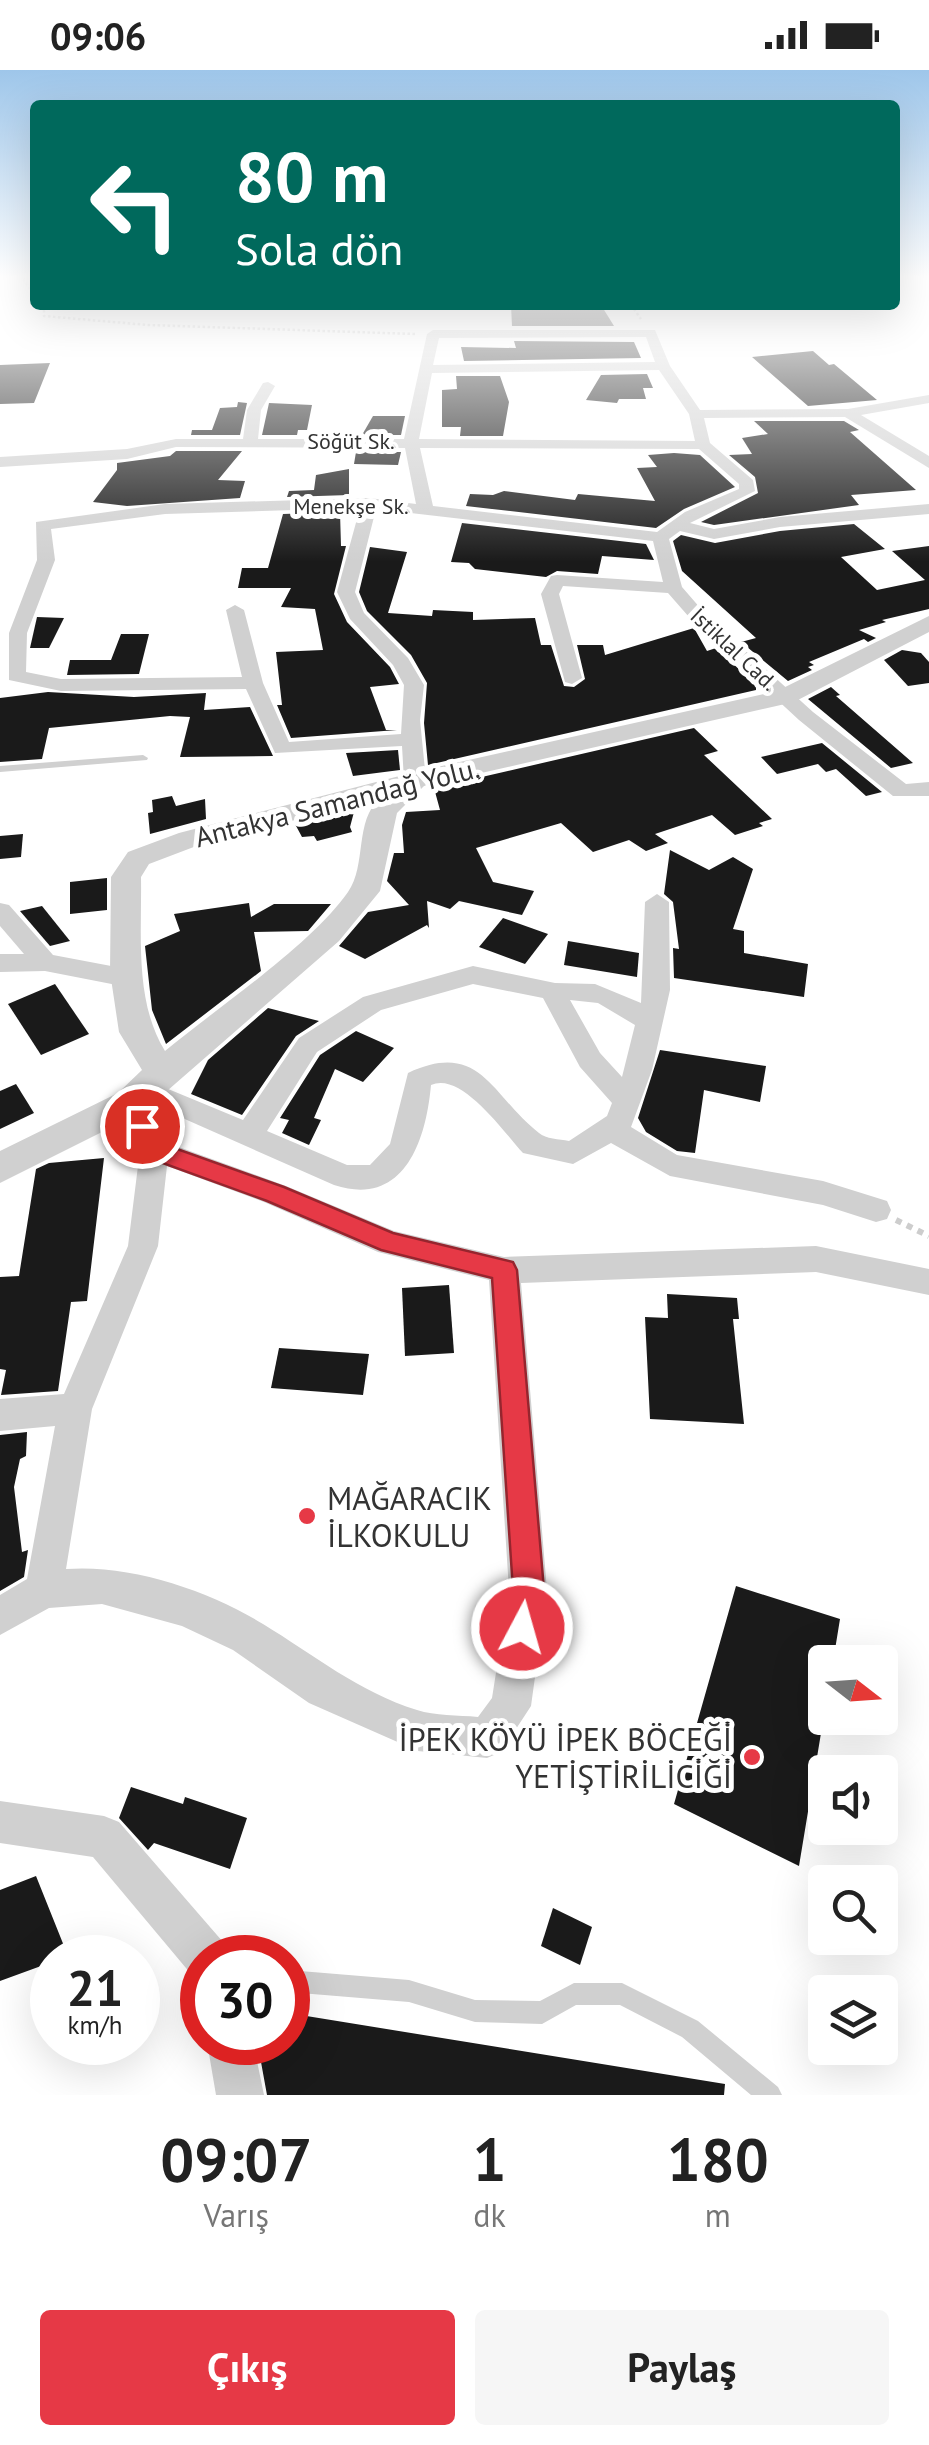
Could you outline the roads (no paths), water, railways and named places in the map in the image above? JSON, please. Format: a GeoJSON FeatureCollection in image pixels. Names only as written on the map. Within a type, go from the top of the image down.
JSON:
{"type":"FeatureCollection","features":[{"type":"Feature","properties":{"kind":"street"},"geometry":{"type":"LineString","coordinates":[[424,374],[411,441],[425,507]]}},
{"type":"Feature","properties":{"kind":"street"},"geometry":{"type":"LineString","coordinates":[[660,537],[747,491],[747,483],[703,445],[696,414],[668,374]]}},
{"type":"Feature","properties":{"kind":"street"},"geometry":{"type":"LineString","coordinates":[[250,441],[254,410],[268,386]]}},
{"type":"Feature","properties":{"kind":"street"},"geometry":{"type":"LineString","coordinates":[[696,414],[848,413],[929,399]]}},
{"type":"Feature","properties":{"kind":"street"},"geometry":{"type":"LineString","coordinates":[[848,413],[929,463]]}},
{"type":"Feature","properties":{"kind":"street","name":"Söğüt Sk."},"geometry":{"type":"LineString","coordinates":[[0,462],[128,454],[176,442],[703,445]]}},
{"type":"Feature","properties":{"kind":"street"},"geometry":{"type":"LineString","coordinates":[[0,1168],[145,1088],[261,993],[340,920],[365,891],[383,810],[416,780],[411,739],[414,685],[401,662],[356,614],[346,592],[369,503]]}},
{"type":"Feature","properties":{"kind":"street","name":"Menekşe Sk."},"geometry":{"type":"LineString","coordinates":[[253,683],[60,684],[16,676],[18,633],[46,560],[42,525],[165,510],[369,503],[660,537]]}},
{"type":"Feature","properties":{"kind":"street"},"geometry":{"type":"LineString","coordinates":[[677,525],[714,534],[800,520],[929,510]]}},
{"type":"Feature","properties":{"kind":"street","name":"İstiklal Cad."},"geometry":{"type":"LineString","coordinates":[[660,537],[673,588],[702,622],[901,791],[929,789]]}},
{"type":"Feature","properties":{"kind":"street"},"geometry":{"type":"LineString","coordinates":[[572,678],[550,594],[557,580],[673,588]]}},
{"type":"Feature","properties":{"kind":"street"},"geometry":{"type":"LineString","coordinates":[[235,610],[253,683],[282,749],[411,739]]}},
{"type":"Feature","properties":{"kind":"street","name":"Antakya Samandağ Yolu."},"geometry":{"type":"LineString","coordinates":[[145,1088],[127,978],[126,876],[138,858],[189,840],[416,780],[786,697],[929,623]]}},
{"type":"Feature","properties":{"kind":"street"},"geometry":{"type":"LineString","coordinates":[[145,1088],[344,1177],[376,1175],[398,1158],[411,1130],[418,1080],[439,1070],[468,1077],[533,1145],[573,1153],[619,1123],[651,1023],[657,990],[656,902]]}},
{"type":"Feature","properties":{"kind":"street"},"geometry":{"type":"LineString","coordinates":[[0,911],[45,962]]}},
{"type":"Feature","properties":{"kind":"street"},"geometry":{"type":"LineString","coordinates":[[3,957],[127,978]]}},
{"type":"Feature","properties":{"kind":"street"},"geometry":{"type":"LineString","coordinates":[[248,1136],[308,1045],[372,1003],[487,975],[553,992],[590,989],[622,1001],[651,1023]]}},
{"type":"Feature","properties":{"kind":"street"},"geometry":{"type":"LineString","coordinates":[[553,992],[590,1060],[625,1099]]}},
{"type":"Feature","properties":{"kind":"street"},"geometry":{"type":"LineString","coordinates":[[44,1590],[75,1409],[143,1246],[154,1150],[145,1088]]}},
{"type":"Feature","properties":{"kind":"street"},"geometry":{"type":"LineString","coordinates":[[610,1128],[670,1166],[823,1193],[876,1210]]}},
{"type":"Feature","properties":{"kind":"street"},"geometry":{"type":"LineString","coordinates":[[154,1150],[390,1242],[504,1270],[816,1260],[929,1282]]}},
{"type":"Feature","properties":{"kind":"street"},"geometry":{"type":"LineString","coordinates":[[0,1616],[44,1590],[102,1585],[185,1608],[247,1636],[322,1689],[418,1732],[487,1738],[511,1706],[528,1590],[504,1270]]}},
{"type":"Feature","properties":{"kind":"street"},"geometry":{"type":"LineString","coordinates":[[0,1416],[75,1409]]}},
{"type":"Feature","properties":{"kind":"street"},"geometry":{"type":"LineString","coordinates":[[0,1822],[104,1836],[188,1935]]}},
{"type":"Feature","properties":{"kind":"street"},"geometry":{"type":"LineString","coordinates":[[234,2065],[240,2095]]}},
{"type":"Feature","properties":{"kind":"lane"},"geometry":{"type":"LineString","coordinates":[[0,769],[144,758]]}},
{"type":"Feature","properties":{"kind":"lane"},"geometry":{"type":"LineString","coordinates":[[310,1983],[409,1992],[475,2011],[542,2013],[574,1994],[622,1994],[690,2029],[770,2095]]}},
{"type":"Feature","properties":{"kind":"place","name":"MAĞARACIK İLKOKULU"},"geometry":{"type":"Point","coordinates":[307,1516]}},
{"type":"Feature","properties":{"kind":"place","name":"İPEK KÖYÜ İPEK BÖCEĞİ YETİŞTİRİLİCİĞİ"},"geometry":{"type":"Point","coordinates":[752,1757]}}]}
